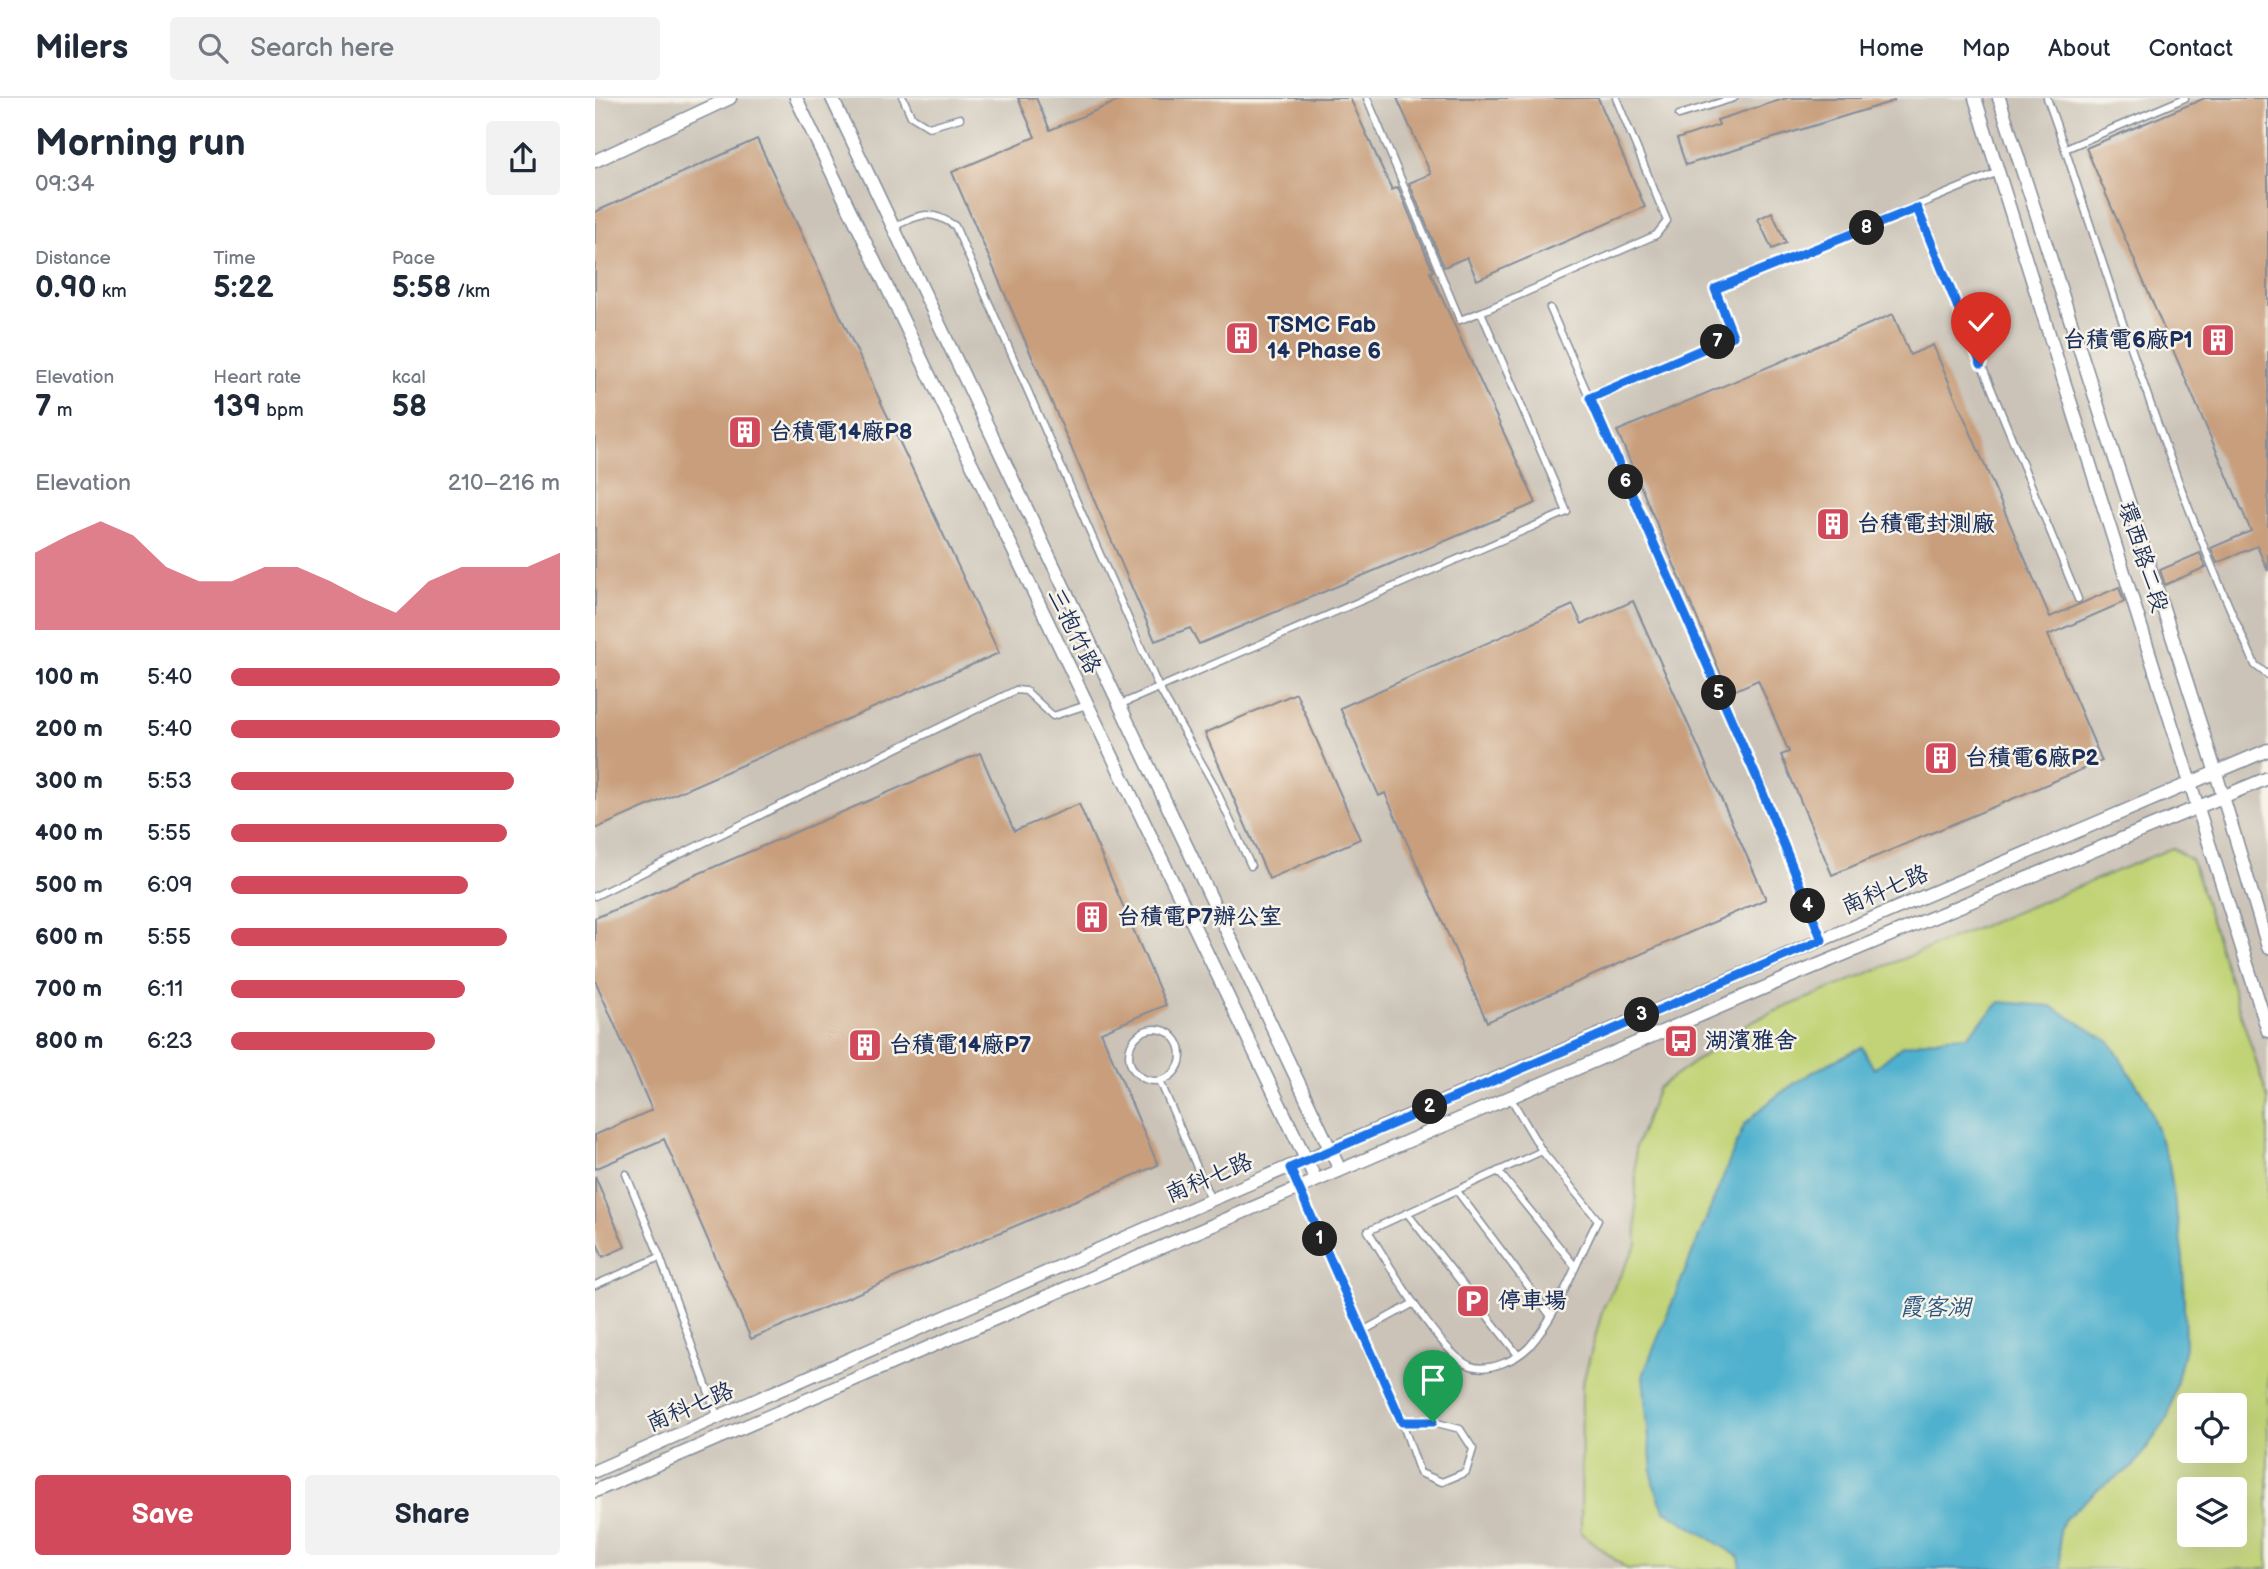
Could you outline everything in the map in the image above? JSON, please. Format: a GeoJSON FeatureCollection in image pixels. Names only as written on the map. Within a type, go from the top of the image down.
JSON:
{"type":"FeatureCollection","features":[{"type":"Feature","properties":{"kind":"street"},"geometry":{"type":"LineString","coordinates":[[595,161],[730,98]]}},
{"type":"Feature","properties":{"kind":"street","name":"三抱竹路"},"geometry":{"type":"LineString","coordinates":[[796,98],[1317,1180]]}},
{"type":"Feature","properties":{"kind":"street","name":"三抱竹路"},"geometry":{"type":"LineString","coordinates":[[832,98],[1340,1170]]}},
{"type":"Feature","properties":{"kind":"street","name":"環西路二段"},"geometry":{"type":"LineString","coordinates":[[1975,98],[2268,1031]]}},
{"type":"Feature","properties":{"kind":"street","name":"環西路二段"},"geometry":{"type":"LineString","coordinates":[[1999,98],[2224,796]]}},
{"type":"Feature","properties":{"kind":"street","name":"南科七路"},"geometry":{"type":"LineString","coordinates":[[595,1471],[1211,1200],[2268,750]]}},
{"type":"Feature","properties":{"kind":"street"},"geometry":{"type":"LineString","coordinates":[[2268,778],[2224,796],[2268,947]]}},
{"type":"Feature","properties":{"kind":"street","name":"南科七路"},"geometry":{"type":"LineString","coordinates":[[595,1491],[1787,978],[2224,796]]}},
{"type":"Feature","properties":{"kind":"lane"},"geometry":{"type":"LineString","coordinates":[[903,98],[911,117],[929,127],[960,118]]}},
{"type":"Feature","properties":{"kind":"lane"},"geometry":{"type":"LineString","coordinates":[[1367,98],[1460,320],[1656,235],[1667,221],[1616,98]]}},
{"type":"Feature","properties":{"kind":"lane"},"geometry":{"type":"LineString","coordinates":[[1679,115],[1734,98]]}},
{"type":"Feature","properties":{"kind":"lane"},"geometry":{"type":"LineString","coordinates":[[2047,98],[2169,463],[2211,569],[2249,653],[2255,664],[2268,675]]}},
{"type":"Feature","properties":{"kind":"lane"},"geometry":{"type":"LineString","coordinates":[[2065,149],[2185,98]]}},
{"type":"Feature","properties":{"kind":"lane"},"geometry":{"type":"LineString","coordinates":[[1590,398],[1733,336],[1715,289],[1917,208],[1998,172]]}},
{"type":"Feature","properties":{"kind":"lane"},"geometry":{"type":"LineString","coordinates":[[1917,208],[2078,599]]}},
{"type":"Feature","properties":{"kind":"lane"},"geometry":{"type":"LineString","coordinates":[[893,228],[918,215],[938,214],[955,226],[1159,688],[1213,783],[1251,866]]}},
{"type":"Feature","properties":{"kind":"lane"},"geometry":{"type":"LineString","coordinates":[[1550,307],[1756,776],[1822,940]]}},
{"type":"Feature","properties":{"kind":"lane"},"geometry":{"type":"LineString","coordinates":[[1119,705],[1567,512],[1481,312]]}},
{"type":"Feature","properties":{"kind":"lane"},"geometry":{"type":"LineString","coordinates":[[595,896],[1016,690],[1026,691],[1053,716],[1087,705]]}},
{"type":"Feature","properties":{"kind":"lane"},"geometry":{"type":"LineString","coordinates":[[1777,958],[1787,978]]}},
{"type":"Feature","properties":{"kind":"lane"},"geometry":{"type":"LineString","coordinates":[[1147,1029],[1168,1031],[1181,1048],[1178,1069],[1160,1081],[1140,1076],[1129,1058],[1131,1043],[1147,1029]]}},
{"type":"Feature","properties":{"kind":"lane"},"geometry":{"type":"LineString","coordinates":[[1160,1081],[1211,1200]]}},
{"type":"Feature","properties":{"kind":"lane"},"geometry":{"type":"LineString","coordinates":[[1510,1097],[1542,1151],[1598,1220],[1551,1315],[1528,1348],[1500,1366],[1471,1366],[1446,1347],[1414,1303],[1368,1230],[1542,1151]]}},
{"type":"Feature","properties":{"kind":"lane"},"geometry":{"type":"LineString","coordinates":[[1290,1168],[1402,1422],[1420,1474],[1442,1482],[1466,1472],[1473,1449],[1460,1429],[1433,1422],[1402,1422]]}},
{"type":"Feature","properties":{"kind":"lane"},"geometry":{"type":"LineString","coordinates":[[1498,1171],[1574,1265]]}},
{"type":"Feature","properties":{"kind":"lane"},"geometry":{"type":"LineString","coordinates":[[626,1174],[660,1257],[718,1419]]}},
{"type":"Feature","properties":{"kind":"lane"},"geometry":{"type":"LineString","coordinates":[[1457,1191],[1551,1315]]}},
{"type":"Feature","properties":{"kind":"lane"},"geometry":{"type":"LineString","coordinates":[[1407,1213],[1518,1354]]}},
{"type":"Feature","properties":{"kind":"lane"},"geometry":{"type":"LineString","coordinates":[[595,1285],[660,1257]]}},
{"type":"Feature","properties":{"kind":"lane"},"geometry":{"type":"LineString","coordinates":[[1361,1332],[1414,1303]]}},
{"type":"Feature","properties":{"kind":"shaded area"},"geometry":{"type":"Polygon","coordinates":[[[595,98],[2268,98],[2268,1569],[595,1569],[595,98]]]}},
{"type":"Feature","properties":{"kind":"green space","name":"霞客湖"},"geometry":{"type":"Polygon","coordinates":[[[2172,848],[2192,861],[2268,1099],[2268,1569],[1627,1569],[1581,1533],[1582,1386],[1603,1308],[1637,1244],[1635,1148],[1658,1088],[1752,1021],[2172,848]]]}},
{"type":"Feature","properties":{"kind":"water","name":"霞客湖"},"geometry":{"type":"Polygon","coordinates":[[[2000,1002],[2051,1006],[2110,1042],[2146,1099],[2169,1163],[2183,1257],[2185,1347],[2168,1418],[2133,1467],[2098,1489],[2065,1519],[2059,1530],[2061,1569],[1741,1569],[1739,1557],[1664,1510],[1653,1483],[1643,1375],[1744,1125],[1785,1090],[1845,1055],[1862,1047],[1874,1069],[1902,1046],[1946,1037],[1967,1036],[2000,1002]]]}},
{"type":"Feature","properties":{"kind":"building","name":"TSMC Fab 14 Phase 6"},"geometry":{"type":"Polygon","coordinates":[[[1018,98],[1036,98],[1050,130],[1125,98],[1350,98],[1392,190],[1398,187],[1433,271],[1430,272],[1536,503],[1199,644],[1190,628],[1155,641],[952,172],[1035,137],[1018,98]]]}},
{"type":"Feature","properties":{"kind":"building"},"geometry":{"type":"Polygon","coordinates":[[[1397,98],[1598,98],[1645,207],[1477,280],[1467,257],[1444,267],[1409,183],[1431,174],[1397,98]]]}},
{"type":"Feature","properties":{"kind":"building"},"geometry":{"type":"Polygon","coordinates":[[[1787,98],[1894,98],[1894,101],[1686,165],[1677,139],[1719,125],[1717,120],[1787,98]]]}},
{"type":"Feature","properties":{"kind":"building","name":"台積電6廠P1"},"geometry":{"type":"Polygon","coordinates":[[[2205,98],[2268,98],[2268,571],[2257,546],[2217,563],[2211,548],[2251,531],[2086,148],[2205,98]]]}},
{"type":"Feature","properties":{"kind":"building","name":"台積電14廠P8"},"geometry":{"type":"Polygon","coordinates":[[[757,139],[999,653],[595,829],[595,212],[757,139]]]}},
{"type":"Feature","properties":{"kind":"building"},"geometry":{"type":"Polygon","coordinates":[[[1772,212],[1786,243],[1772,249],[1758,219],[1772,212]]]}},
{"type":"Feature","properties":{"kind":"building","name":"台積電封測廠"},"geometry":{"type":"Polygon","coordinates":[[[1893,314],[1910,355],[1933,345],[2050,617],[2119,587],[2124,602],[2048,635],[2102,761],[1832,875],[1781,755],[1789,752],[1758,680],[1729,693],[1617,431],[1893,314]]]}},
{"type":"Feature","properties":{"kind":"building"},"geometry":{"type":"Polygon","coordinates":[[[2200,553],[2206,567],[2165,585],[2160,570],[2200,553]]]}},
{"type":"Feature","properties":{"kind":"building"},"geometry":{"type":"Polygon","coordinates":[[[1633,601],[1766,899],[1487,1022],[1385,793],[1379,796],[1340,708],[1573,605],[1582,624],[1633,601]]]}},
{"type":"Feature","properties":{"kind":"building"},"geometry":{"type":"Polygon","coordinates":[[[1296,693],[1360,839],[1269,879],[1205,733],[1296,693]]]}},
{"type":"Feature","properties":{"kind":"building","name":"台積電14廠P7"},"geometry":{"type":"Polygon","coordinates":[[[980,753],[1014,831],[1079,804],[1166,1005],[1101,1032],[1158,1165],[751,1339],[664,1139],[595,1169],[595,1135],[652,1110],[595,980],[595,918],[980,753]]]}},
{"type":"Feature","properties":{"kind":"building"},"geometry":{"type":"Polygon","coordinates":[[[595,1176],[625,1247],[603,1257],[595,1239],[595,1176]]]}},
{"type":"Feature","properties":{"kind":"place","name":"TSMC Fab 14 Phase 6"},"geometry":{"type":"Point","coordinates":[1242,338]}},
{"type":"Feature","properties":{"kind":"place","name":"台積電6廠P1"},"geometry":{"type":"Point","coordinates":[2218,340]}},
{"type":"Feature","properties":{"kind":"place","name":"台積電14廠P8"},"geometry":{"type":"Point","coordinates":[745,432]}},
{"type":"Feature","properties":{"kind":"place","name":"台積電封測廠"},"geometry":{"type":"Point","coordinates":[1833,524]}},
{"type":"Feature","properties":{"kind":"place","name":"台積電6廠P2"},"geometry":{"type":"Point","coordinates":[1941,758]}},
{"type":"Feature","properties":{"kind":"place","name":"台積電P7辦公室"},"geometry":{"type":"Point","coordinates":[1092,917]}},
{"type":"Feature","properties":{"kind":"place","name":"湖濱雅舍"},"geometry":{"type":"Point","coordinates":[1681,1041]}},
{"type":"Feature","properties":{"kind":"place","name":"台積電14廠P7"},"geometry":{"type":"Point","coordinates":[865,1045]}},
{"type":"Feature","properties":{"kind":"place","name":"停車場"},"geometry":{"type":"Point","coordinates":[1473,1301]}},
{"type":"Feature","properties":{"kind":"route"},"geometry":{"type":"LineString","coordinates":[[1433,1422],[1402,1422],[1290,1168],[1822,940],[1756,776],[1590,398],[1733,336],[1715,289],[1917,208],[1981,364]]}}]}
